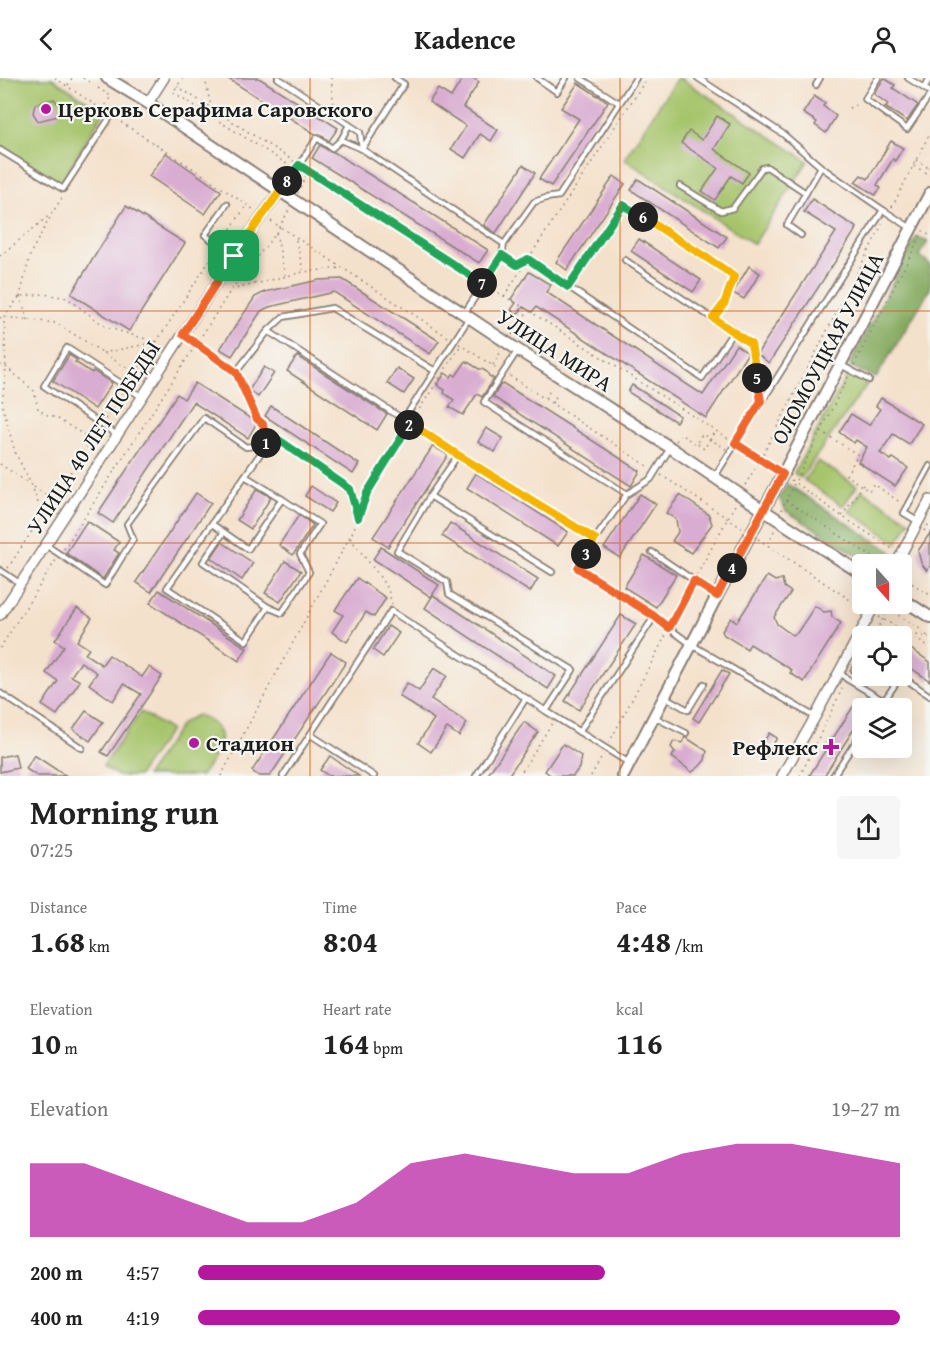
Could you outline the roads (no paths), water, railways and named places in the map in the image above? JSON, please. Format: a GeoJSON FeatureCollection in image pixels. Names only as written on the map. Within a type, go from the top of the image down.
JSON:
{"type":"FeatureCollection","features":[{"type":"Feature","properties":{"kind":"street","name":"УЛИЦА МИРА"},"geometry":{"type":"LineString","coordinates":[[107,78],[852,568]]}},
{"type":"Feature","properties":{"kind":"street"},"geometry":{"type":"LineString","coordinates":[[148,104],[164,78]]}},
{"type":"Feature","properties":{"kind":"street","name":"УЛИЦА 40 ЛЕТ ПОБЕДЫ"},"geometry":{"type":"LineString","coordinates":[[0,615],[234,256],[279,192]]}},
{"type":"Feature","properties":{"kind":"street","name":"ОЛОМОУЦКАЯ УЛИЦА"},"geometry":{"type":"LineString","coordinates":[[623,776],[930,193]]}},
{"type":"Feature","properties":{"kind":"street"},"geometry":{"type":"LineString","coordinates":[[901,554],[922,527],[930,500]]}},
{"type":"Feature","properties":{"kind":"street"},"geometry":{"type":"LineString","coordinates":[[912,605],[930,617]]}},
{"type":"Feature","properties":{"kind":"street"},"geometry":{"type":"LineString","coordinates":[[782,776],[870,614]]}},
{"type":"Feature","properties":{"kind":"lane"},"geometry":{"type":"LineString","coordinates":[[278,78],[360,132],[362,149]]}},
{"type":"Feature","properties":{"kind":"lane"},"geometry":{"type":"LineString","coordinates":[[362,149],[404,84],[395,78]]}},
{"type":"Feature","properties":{"kind":"lane"},"geometry":{"type":"LineString","coordinates":[[537,78],[557,92],[566,78]]}},
{"type":"Feature","properties":{"kind":"lane"},"geometry":{"type":"LineString","coordinates":[[580,78],[619,103]]}},
{"type":"Feature","properties":{"kind":"lane"},"geometry":{"type":"LineString","coordinates":[[404,419],[454,341],[483,284],[502,255],[504,244],[534,202],[559,196],[636,78]]}},
{"type":"Feature","properties":{"kind":"lane"},"geometry":{"type":"LineString","coordinates":[[698,78],[783,134],[821,167],[912,228]]}},
{"type":"Feature","properties":{"kind":"lane"},"geometry":{"type":"LineString","coordinates":[[816,85],[820,78]]}},
{"type":"Feature","properties":{"kind":"lane"},"geometry":{"type":"LineString","coordinates":[[878,78],[865,99],[907,129],[930,94],[909,78]]}},
{"type":"Feature","properties":{"kind":"lane"},"geometry":{"type":"LineString","coordinates":[[924,88],[930,78]]}},
{"type":"Feature","properties":{"kind":"lane"},"geometry":{"type":"LineString","coordinates":[[0,150],[63,189],[110,117]]}},
{"type":"Feature","properties":{"kind":"lane"},"geometry":{"type":"LineString","coordinates":[[279,192],[317,138],[332,148],[341,140],[349,125]]}},
{"type":"Feature","properties":{"kind":"lane"},"geometry":{"type":"LineString","coordinates":[[341,140],[362,149],[504,244]]}},
{"type":"Feature","properties":{"kind":"lane"},"geometry":{"type":"LineString","coordinates":[[680,186],[721,211],[733,208],[762,168],[767,167],[806,193]]}},
{"type":"Feature","properties":{"kind":"lane"},"geometry":{"type":"LineString","coordinates":[[801,235],[787,225],[821,167]]}},
{"type":"Feature","properties":{"kind":"lane"},"geometry":{"type":"LineString","coordinates":[[227,204],[205,235],[234,256]]}},
{"type":"Feature","properties":{"kind":"lane"},"geometry":{"type":"LineString","coordinates":[[568,287],[623,205],[734,277],[724,304],[713,318]]}},
{"type":"Feature","properties":{"kind":"lane"},"geometry":{"type":"LineString","coordinates":[[714,477],[883,210]]}},
{"type":"Feature","properties":{"kind":"lane"},"geometry":{"type":"LineString","coordinates":[[502,255],[517,265],[528,259],[702,378],[733,332]]}},
{"type":"Feature","properties":{"kind":"lane"},"geometry":{"type":"LineString","coordinates":[[624,260],[751,344],[761,401]]}},
{"type":"Feature","properties":{"kind":"lane"},"geometry":{"type":"LineString","coordinates":[[236,372],[268,331],[283,317],[332,308],[435,371]]}},
{"type":"Feature","properties":{"kind":"lane"},"geometry":{"type":"LineString","coordinates":[[268,331],[458,455],[595,539]]}},
{"type":"Feature","properties":{"kind":"lane"},"geometry":{"type":"LineString","coordinates":[[183,334],[236,372],[257,419],[263,424],[267,444],[167,588],[246,641],[268,607]]}},
{"type":"Feature","properties":{"kind":"lane"},"geometry":{"type":"LineString","coordinates":[[117,435],[44,386],[67,348],[142,397]]}},
{"type":"Feature","properties":{"kind":"lane"},"geometry":{"type":"LineString","coordinates":[[518,350],[484,402],[627,494]]}},
{"type":"Feature","properties":{"kind":"lane"},"geometry":{"type":"LineString","coordinates":[[840,365],[869,380]]}},
{"type":"Feature","properties":{"kind":"lane"},"geometry":{"type":"LineString","coordinates":[[46,545],[105,585],[133,538],[127,525],[204,418],[246,447],[279,440],[350,489]]}},
{"type":"Feature","properties":{"kind":"lane"},"geometry":{"type":"LineString","coordinates":[[670,448],[651,479],[627,494],[595,539],[578,568],[654,616],[692,645],[815,717]]}},
{"type":"Feature","properties":{"kind":"lane"},"geometry":{"type":"LineString","coordinates":[[458,455],[397,551],[447,582],[449,594],[573,670],[546,711]]}},
{"type":"Feature","properties":{"kind":"lane"},"geometry":{"type":"LineString","coordinates":[[922,527],[904,513],[930,466]]}},
{"type":"Feature","properties":{"kind":"lane"},"geometry":{"type":"LineString","coordinates":[[224,532],[203,562],[268,607],[282,613],[309,572],[300,554],[320,524],[245,476]]}},
{"type":"Feature","properties":{"kind":"lane"},"geometry":{"type":"LineString","coordinates":[[430,496],[552,572]]}},
{"type":"Feature","properties":{"kind":"lane"},"geometry":{"type":"LineString","coordinates":[[212,524],[249,549],[282,499]]}},
{"type":"Feature","properties":{"kind":"lane"},"geometry":{"type":"LineString","coordinates":[[652,552],[717,596]]}},
{"type":"Feature","properties":{"kind":"lane"},"geometry":{"type":"LineString","coordinates":[[0,570],[21,584]]}},
{"type":"Feature","properties":{"kind":"lane"},"geometry":{"type":"LineString","coordinates":[[283,776],[391,611],[630,764]]}},
{"type":"Feature","properties":{"kind":"lane"},"geometry":{"type":"LineString","coordinates":[[579,732],[654,616]]}},
{"type":"Feature","properties":{"kind":"lane"},"geometry":{"type":"LineString","coordinates":[[839,672],[879,698]]}},
{"type":"Feature","properties":{"kind":"lane"},"geometry":{"type":"LineString","coordinates":[[886,698],[901,676],[930,696]]}},
{"type":"Feature","properties":{"kind":"lane"},"geometry":{"type":"LineString","coordinates":[[665,697],[688,710],[704,684]]}},
{"type":"Feature","properties":{"kind":"lane"},"geometry":{"type":"LineString","coordinates":[[0,693],[82,748]]}},
{"type":"Feature","properties":{"kind":"lane"},"geometry":{"type":"LineString","coordinates":[[476,776],[526,698]]}},
{"type":"Feature","properties":{"kind":"lane"},"geometry":{"type":"LineString","coordinates":[[654,717],[686,733]]}},
{"type":"Feature","properties":{"kind":"lane"},"geometry":{"type":"LineString","coordinates":[[310,735],[374,776]]}},
{"type":"Feature","properties":{"kind":"lane"},"geometry":{"type":"LineString","coordinates":[[832,776],[852,747]]}},
{"type":"Feature","properties":{"kind":"place","name":"Церковь Серафима Саровского"},"geometry":{"type":"Point","coordinates":[46,109]}},
{"type":"Feature","properties":{"kind":"place","name":"Стадион"},"geometry":{"type":"Point","coordinates":[194,743]}},
{"type":"Feature","properties":{"kind":"place","name":"Рефлекс"},"geometry":{"type":"Point","coordinates":[831,747]}}]}
